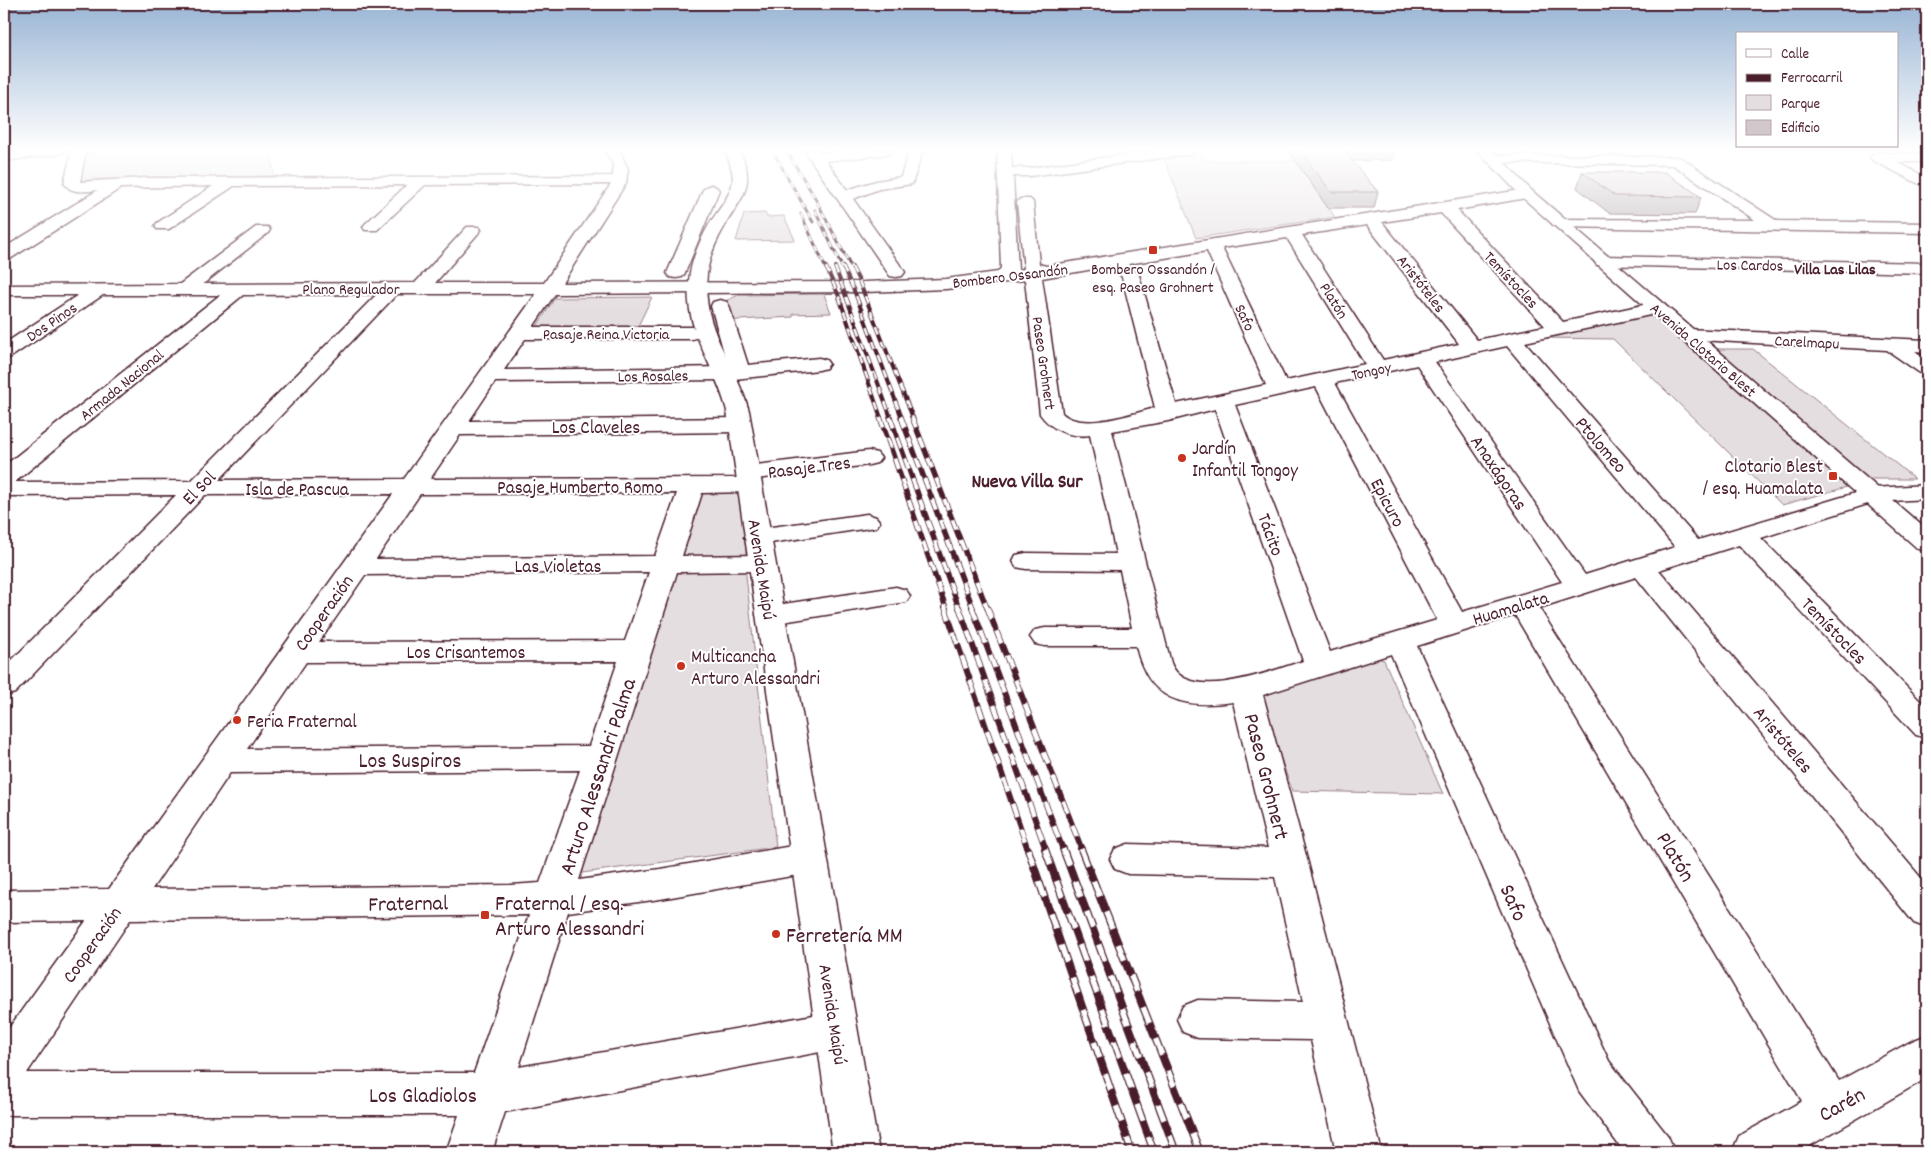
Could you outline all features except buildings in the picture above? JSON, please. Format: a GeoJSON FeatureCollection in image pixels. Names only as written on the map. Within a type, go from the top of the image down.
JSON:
{"type":"FeatureCollection","features":[{"type":"Feature","properties":{"kind":"street"},"geometry":{"type":"LineString","coordinates":[[58,223],[58,212],[64,204]]}},
{"type":"Feature","properties":{"kind":"street"},"geometry":{"type":"LineString","coordinates":[[4,255],[88,204]]}},
{"type":"Feature","properties":{"kind":"street"},"geometry":{"type":"LineString","coordinates":[[163,226],[197,204]]}},
{"type":"Feature","properties":{"kind":"street"},"geometry":{"type":"LineString","coordinates":[[370,227],[396,204]]}},
{"type":"Feature","properties":{"kind":"street","name":"Cooperación"},"geometry":{"type":"LineString","coordinates":[[4,1070],[519,333],[604,204]]}},
{"type":"Feature","properties":{"kind":"street"},"geometry":{"type":"LineString","coordinates":[[676,273],[706,204]]}},
{"type":"Feature","properties":{"kind":"street","name":"Avenida Maipú"},"geometry":{"type":"LineString","coordinates":[[732,204],[718,223],[708,246],[699,271],[698,287],[701,323],[733,373]]}},
{"type":"Feature","properties":{"kind":"street"},"geometry":{"type":"LineString","coordinates":[[848,204],[896,272]]}},
{"type":"Feature","properties":{"kind":"street"},"geometry":{"type":"LineString","coordinates":[[1001,278],[1010,271],[1007,204]]}},
{"type":"Feature","properties":{"kind":"street"},"geometry":{"type":"LineString","coordinates":[[1024,204],[1031,267],[1039,273]]}},
{"type":"Feature","properties":{"kind":"street","name":"Bombero Ossandón"},"geometry":{"type":"LineString","coordinates":[[698,287],[891,287],[1001,278],[1464,204]]}},
{"type":"Feature","properties":{"kind":"street","name":"Avenida Clotario Blest"},"geometry":{"type":"LineString","coordinates":[[1538,204],[1927,543]]}},
{"type":"Feature","properties":{"kind":"street"},"geometry":{"type":"LineString","coordinates":[[1741,204],[1774,226]]}},
{"type":"Feature","properties":{"kind":"street","name":"Temístocles"},"geometry":{"type":"LineString","coordinates":[[1445,207],[1558,329]]}},
{"type":"Feature","properties":{"kind":"street"},"geometry":{"type":"LineString","coordinates":[[1007,210],[1025,211]]}},
{"type":"Feature","properties":{"kind":"street","name":"Aristóteles"},"geometry":{"type":"LineString","coordinates":[[1371,219],[1467,340],[1470,348]]}},
{"type":"Feature","properties":{"kind":"street"},"geometry":{"type":"LineString","coordinates":[[1559,222],[1927,228]]}},
{"type":"Feature","properties":{"kind":"street"},"geometry":{"type":"LineString","coordinates":[[185,289],[262,230]]}},
{"type":"Feature","properties":{"kind":"street"},"geometry":{"type":"LineString","coordinates":[[421,288],[473,230]]}},
{"type":"Feature","properties":{"kind":"street","name":"Platón"},"geometry":{"type":"LineString","coordinates":[[1292,232],[1378,368]]}},
{"type":"Feature","properties":{"kind":"street","name":"Safo"},"geometry":{"type":"LineString","coordinates":[[1212,244],[1280,390]]}},
{"type":"Feature","properties":{"kind":"street"},"geometry":{"type":"LineString","coordinates":[[1114,260],[1130,275],[1168,414]]}},
{"type":"Feature","properties":{"kind":"street","name":"Los Cardos"},"geometry":{"type":"LineString","coordinates":[[1603,261],[1927,268]]}},
{"type":"Feature","properties":{"kind":"street","name":"Paseo Grohnert"},"geometry":{"type":"LineString","coordinates":[[1039,273],[1034,281],[1051,414],[1061,424],[1092,428]]}},
{"type":"Feature","properties":{"kind":"street","name":"Plano Regulador"},"geometry":{"type":"LineString","coordinates":[[4,290],[698,287]]}},
{"type":"Feature","properties":{"kind":"street","name":"El Sol"},"geometry":{"type":"LineString","coordinates":[[4,686],[393,288]]}},
{"type":"Feature","properties":{"kind":"street","name":"Armada Nacional"},"geometry":{"type":"LineString","coordinates":[[4,478],[239,289]]}},
{"type":"Feature","properties":{"kind":"street","name":"Dos Pinos"},"geometry":{"type":"LineString","coordinates":[[4,353],[98,290]]}},
{"type":"Feature","properties":{"kind":"street","name":"Avenida Maipú"},"geometry":{"type":"LineString","coordinates":[[720,306],[733,373],[734,397],[749,479],[856,1152]]}},
{"type":"Feature","properties":{"kind":"street","name":"Tongoy"},"geometry":{"type":"LineString","coordinates":[[1092,428],[1168,414],[1657,308]]}},
{"type":"Feature","properties":{"kind":"street","name":"Pasaje Reina Victoria"},"geometry":{"type":"LineString","coordinates":[[519,333],[692,332]]}},
{"type":"Feature","properties":{"kind":"street","name":"Carelmapu"},"geometry":{"type":"LineString","coordinates":[[1687,335],[1927,346]]}},
{"type":"Feature","properties":{"kind":"street","name":"Ptolomeo"},"geometry":{"type":"LineString","coordinates":[[1512,339],[1692,550]]}},
{"type":"Feature","properties":{"kind":"street"},"geometry":{"type":"LineString","coordinates":[[1891,344],[1927,369]]}},
{"type":"Feature","properties":{"kind":"street","name":"Anaxágoras"},"geometry":{"type":"LineString","coordinates":[[1422,358],[1578,585]]}},
{"type":"Feature","properties":{"kind":"street","name":"Los Rosales"},"geometry":{"type":"LineString","coordinates":[[488,376],[733,373],[819,364]]}},
{"type":"Feature","properties":{"kind":"street","name":"Epicuro"},"geometry":{"type":"LineString","coordinates":[[1323,380],[1454,624]]}},
{"type":"Feature","properties":{"kind":"street","name":"Tácito"},"geometry":{"type":"LineString","coordinates":[[1223,402],[1320,665]]}},
{"type":"Feature","properties":{"kind":"street","name":"Los Claveles"},"geometry":{"type":"LineString","coordinates":[[452,428],[740,425]]}},
{"type":"Feature","properties":{"kind":"street"},"geometry":{"type":"LineString","coordinates":[[1045,637],[1153,650],[1131,562],[1092,428]]}},
{"type":"Feature","properties":{"kind":"street","name":"Pasaje Tres"},"geometry":{"type":"LineString","coordinates":[[749,479],[869,458]]}},
{"type":"Feature","properties":{"kind":"street","name":"Pasaje Humberto Romo"},"geometry":{"type":"LineString","coordinates":[[410,487],[692,486],[749,479]]}},
{"type":"Feature","properties":{"kind":"street","name":"Arturo Alessandri Palma"},"geometry":{"type":"LineString","coordinates":[[469,1152],[692,486]]}},
{"type":"Feature","properties":{"kind":"street","name":"Isla de Pascua"},"geometry":{"type":"LineString","coordinates":[[4,490],[410,487]]}},
{"type":"Feature","properties":{"kind":"street","name":"Huamalata"},"geometry":{"type":"LineString","coordinates":[[1153,650],[1165,679],[1186,691],[1207,694],[1246,689],[1524,604],[1578,585],[1872,494],[1927,492]]}},
{"type":"Feature","properties":{"kind":"street","name":"Las Violetas"},"geometry":{"type":"LineString","coordinates":[[355,567],[666,564],[759,550],[867,522]]}},
{"type":"Feature","properties":{"kind":"street","name":"Temístocles"},"geometry":{"type":"LineString","coordinates":[[1743,534],[1927,727]]}},
{"type":"Feature","properties":{"kind":"street"},"geometry":{"type":"LineString","coordinates":[[1026,561],[1131,562]]}},
{"type":"Feature","properties":{"kind":"street","name":"Aristóteles"},"geometry":{"type":"LineString","coordinates":[[1641,566],[1927,912]]}},
{"type":"Feature","properties":{"kind":"street"},"geometry":{"type":"LineString","coordinates":[[770,615],[896,596]]}},
{"type":"Feature","properties":{"kind":"street","name":"Platón"},"geometry":{"type":"LineString","coordinates":[[1524,604],[1831,1108]]}},
{"type":"Feature","properties":{"kind":"street","name":"Safo"},"geometry":{"type":"LineString","coordinates":[[1400,641],[1594,1076],[1652,1152]]}},
{"type":"Feature","properties":{"kind":"street","name":"Los Crisantemos"},"geometry":{"type":"LineString","coordinates":[[296,652],[637,651]]}},
{"type":"Feature","properties":{"kind":"street","name":"Paseo Grohnert"},"geometry":{"type":"LineString","coordinates":[[1246,689],[1359,1152]]}},
{"type":"Feature","properties":{"kind":"street","name":"Los Suspiros"},"geometry":{"type":"LineString","coordinates":[[220,761],[601,758]]}},
{"type":"Feature","properties":{"kind":"street","name":"Fraternal"},"geometry":{"type":"LineString","coordinates":[[4,906],[555,899],[809,858]]}},
{"type":"Feature","properties":{"kind":"street","name":"Paseo Grohnert"},"geometry":{"type":"LineString","coordinates":[[1128,859],[1290,863]]}},
{"type":"Feature","properties":{"kind":"street"},"geometry":{"type":"LineString","coordinates":[[1198,1019],[1328,1021]]}},
{"type":"Feature","properties":{"kind":"street","name":"Los Gladiolos"},"geometry":{"type":"LineString","coordinates":[[4,1094],[488,1094],[836,1030]]}},
{"type":"Feature","properties":{"kind":"street","name":"Carén"},"geometry":{"type":"LineString","coordinates":[[1755,1152],[1927,1055]]}},
{"type":"Feature","properties":{"kind":"green space"},"geometry":{"type":"Polygon","coordinates":[[[1182,204],[1326,204],[1335,217],[1196,238],[1182,204]]]}},
{"type":"Feature","properties":{"kind":"green space"},"geometry":{"type":"Polygon","coordinates":[[[765,213],[767,217],[784,216],[795,240],[736,241],[744,214],[765,213]]]}},
{"type":"Feature","properties":{"kind":"green space"},"geometry":{"type":"Polygon","coordinates":[[[824,294],[831,313],[793,314],[793,317],[720,321],[718,304],[739,295],[824,294]]]}},
{"type":"Feature","properties":{"kind":"green space"},"geometry":{"type":"Polygon","coordinates":[[[652,297],[637,328],[535,329],[555,298],[652,297]]]}},
{"type":"Feature","properties":{"kind":"green space"},"geometry":{"type":"Polygon","coordinates":[[[1644,314],[1656,318],[1847,487],[1782,505],[1613,339],[1541,338],[1644,314]]]}},
{"type":"Feature","properties":{"kind":"green space"},"geometry":{"type":"Polygon","coordinates":[[[1713,349],[1753,349],[1915,479],[1867,479],[1713,349]]]}},
{"type":"Feature","properties":{"kind":"green space"},"geometry":{"type":"Polygon","coordinates":[[[696,489],[739,489],[747,560],[676,560],[696,489]]]}},
{"type":"Feature","properties":{"kind":"green space"},"geometry":{"type":"Polygon","coordinates":[[[745,566],[776,847],[582,873],[669,571],[745,566]]]}},
{"type":"Feature","properties":{"kind":"green space"},"geometry":{"type":"Polygon","coordinates":[[[1373,657],[1384,660],[1443,794],[1292,791],[1260,697],[1266,691],[1373,657]]]}},
{"type":"Feature","properties":{"kind":"railway"},"geometry":{"type":"LineString","coordinates":[[803,204],[813,222]]}},
{"type":"Feature","properties":{"kind":"railway"},"geometry":{"type":"LineString","coordinates":[[818,204],[852,269]]}},
{"type":"Feature","properties":{"kind":"railway"},"geometry":{"type":"LineString","coordinates":[[815,210],[843,269]]}},
{"type":"Feature","properties":{"kind":"railway"},"geometry":{"type":"LineString","coordinates":[[801,214],[826,269]]}},
{"type":"Feature","properties":{"kind":"railway"},"geometry":{"type":"LineString","coordinates":[[826,267],[838,294],[881,418]]}},
{"type":"Feature","properties":{"kind":"railway"},"geometry":{"type":"LineString","coordinates":[[835,267],[891,418]]}},
{"type":"Feature","properties":{"kind":"railway"},"geometry":{"type":"LineString","coordinates":[[843,267],[855,293],[902,418]]}},
{"type":"Feature","properties":{"kind":"railway"},"geometry":{"type":"LineString","coordinates":[[852,267],[913,418]]}},
{"type":"Feature","properties":{"kind":"railway"},"geometry":{"type":"LineString","coordinates":[[880,417],[946,608]]}},
{"type":"Feature","properties":{"kind":"railway"},"geometry":{"type":"LineString","coordinates":[[890,417],[959,608]]}},
{"type":"Feature","properties":{"kind":"railway"},"geometry":{"type":"LineString","coordinates":[[901,417],[973,608]]}},
{"type":"Feature","properties":{"kind":"railway"},"geometry":{"type":"LineString","coordinates":[[912,417],[987,608]]}},
{"type":"Feature","properties":{"kind":"railway"},"geometry":{"type":"LineString","coordinates":[[945,607],[1028,850]]}},
{"type":"Feature","properties":{"kind":"railway"},"geometry":{"type":"LineString","coordinates":[[959,607],[1046,850]]}},
{"type":"Feature","properties":{"kind":"railway"},"geometry":{"type":"LineString","coordinates":[[972,607],[1063,850]]}},
{"type":"Feature","properties":{"kind":"railway"},"geometry":{"type":"LineString","coordinates":[[987,607],[1082,850]]}},
{"type":"Feature","properties":{"kind":"railway"},"geometry":{"type":"LineString","coordinates":[[1028,849],[1132,1152]]}},
{"type":"Feature","properties":{"kind":"railway"},"geometry":{"type":"LineString","coordinates":[[1045,849],[1154,1152]]}},
{"type":"Feature","properties":{"kind":"railway"},"geometry":{"type":"LineString","coordinates":[[1063,849],[1176,1152]]}},
{"type":"Feature","properties":{"kind":"railway"},"geometry":{"type":"LineString","coordinates":[[1081,849],[1200,1152]]}},
{"type":"Feature","properties":{"kind":"place","name":"Bombero Ossandón / esq. Paseo Grohnert"},"geometry":{"type":"Point","coordinates":[1153,250]}},
{"type":"Feature","properties":{"kind":"place","name":"Jardín Infantil Tongoy"},"geometry":{"type":"Point","coordinates":[1182,458]}},
{"type":"Feature","properties":{"kind":"place","name":"Clotario Blest / esq. Huamalata"},"geometry":{"type":"Point","coordinates":[1833,476]}},
{"type":"Feature","properties":{"kind":"place","name":"Multicancha Arturo Alessandri"},"geometry":{"type":"Point","coordinates":[681,666]}},
{"type":"Feature","properties":{"kind":"place","name":"Feria Fraternal"},"geometry":{"type":"Point","coordinates":[237,720]}},
{"type":"Feature","properties":{"kind":"place","name":"Fraternal / esq. Arturo Alessandri"},"geometry":{"type":"Point","coordinates":[485,915]}},
{"type":"Feature","properties":{"kind":"place","name":"Ferretería MM"},"geometry":{"type":"Point","coordinates":[776,934]}},
{"type":"Feature","properties":{"kind":"district","name":"Villa Las Lilas"},"geometry":{"type":"Point","coordinates":[1835,268]}},
{"type":"Feature","properties":{"kind":"district","name":"Nueva Villa Sur"},"geometry":{"type":"Point","coordinates":[1027,480]}}]}
